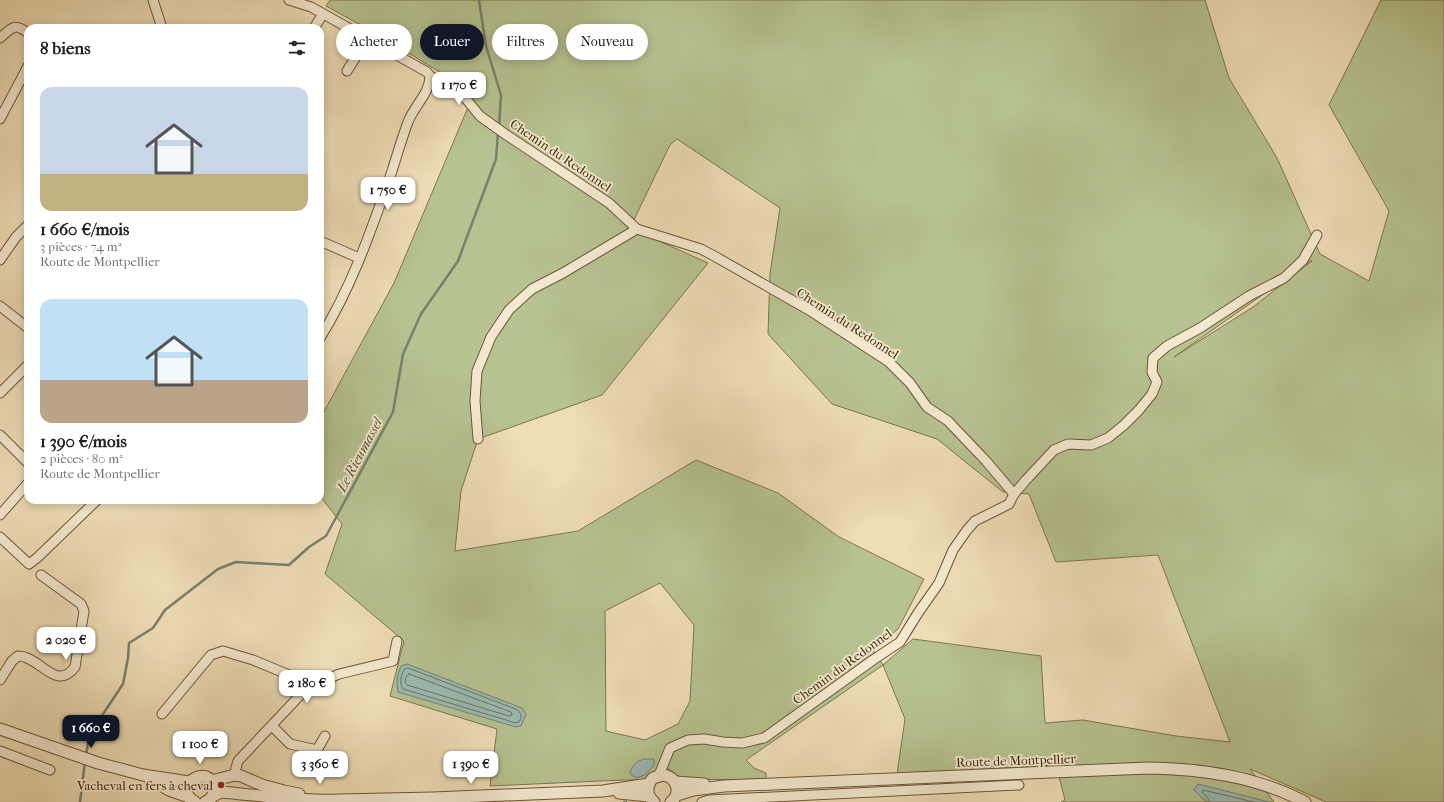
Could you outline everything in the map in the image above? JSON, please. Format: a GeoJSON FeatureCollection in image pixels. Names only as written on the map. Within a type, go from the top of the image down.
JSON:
{"type":"FeatureCollection","features":[{"type":"Feature","properties":{"kind":"street"},"geometry":{"type":"LineString","coordinates":[[153,0],[161,24]]}},
{"type":"Feature","properties":{"kind":"street","name":"Chemin du Redonnel"},"geometry":{"type":"LineString","coordinates":[[289,0],[311,7],[341,24]]}},
{"type":"Feature","properties":{"kind":"street"},"geometry":{"type":"LineString","coordinates":[[317,24],[323,14]]}},
{"type":"Feature","properties":{"kind":"street"},"geometry":{"type":"LineString","coordinates":[[0,38],[15,27],[20,27],[24,30]]}},
{"type":"Feature","properties":{"kind":"street"},"geometry":{"type":"LineString","coordinates":[[347,71],[354,60]]}},
{"type":"Feature","properties":{"kind":"street","name":"Chemin du Redonnel"},"geometry":{"type":"LineString","coordinates":[[405,60],[427,72],[430,76],[466,99],[480,116],[505,134],[609,203],[636,229],[701,249],[809,310],[889,362],[910,383],[927,407],[948,421],[986,461],[1014,494],[1009,504],[975,521],[967,530],[953,550],[939,583],[900,642],[764,738],[742,743],[723,742],[704,738],[688,740],[670,748],[663,764],[667,778]]}},
{"type":"Feature","properties":{"kind":"street"},"geometry":{"type":"LineString","coordinates":[[0,118],[24,73]]}},
{"type":"Feature","properties":{"kind":"street"},"geometry":{"type":"LineString","coordinates":[[324,331],[332,318],[359,258],[409,120],[430,84],[430,76]]}},
{"type":"Feature","properties":{"kind":"street"},"geometry":{"type":"LineString","coordinates":[[478,439],[475,401],[477,371],[491,337],[508,310],[532,289],[563,273],[636,229]]}},
{"type":"Feature","properties":{"kind":"street"},"geometry":{"type":"LineString","coordinates":[[0,260],[24,230]]}},
{"type":"Feature","properties":{"kind":"street"},"geometry":{"type":"LineString","coordinates":[[1014,494],[1054,450],[1068,444],[1091,445],[1108,438],[1124,425],[1152,394],[1156,382],[1152,372],[1153,358],[1167,346],[1200,328],[1248,296],[1284,278],[1303,260],[1317,235]]}},
{"type":"Feature","properties":{"kind":"street"},"geometry":{"type":"LineString","coordinates":[[324,244],[359,258]]}},
{"type":"Feature","properties":{"kind":"street"},"geometry":{"type":"LineString","coordinates":[[0,306],[24,325]]}},
{"type":"Feature","properties":{"kind":"street"},"geometry":{"type":"LineString","coordinates":[[0,393],[24,369]]}},
{"type":"Feature","properties":{"kind":"street"},"geometry":{"type":"LineString","coordinates":[[0,435],[24,459]]}},
{"type":"Feature","properties":{"kind":"street"},"geometry":{"type":"LineString","coordinates":[[0,514],[24,487]]}},
{"type":"Feature","properties":{"kind":"street"},"geometry":{"type":"LineString","coordinates":[[0,536],[29,564],[93,504]]}},
{"type":"Feature","properties":{"kind":"street"},"geometry":{"type":"LineString","coordinates":[[0,680],[12,661],[18,656],[27,658],[53,674],[62,677],[70,674],[75,667],[84,611],[81,604],[41,575]]}},
{"type":"Feature","properties":{"kind":"street"},"geometry":{"type":"LineString","coordinates":[[235,775],[238,761],[306,689],[339,674],[393,661],[397,641]]}},
{"type":"Feature","properties":{"kind":"street"},"geometry":{"type":"LineString","coordinates":[[162,714],[211,655],[224,651],[253,660],[294,677],[306,689]]}},
{"type":"Feature","properties":{"kind":"street"},"geometry":{"type":"LineString","coordinates":[[272,726],[290,744],[317,750],[325,736]]}},
{"type":"Feature","properties":{"kind":"street"},"geometry":{"type":"LineString","coordinates":[[0,729],[98,764],[143,775],[189,782]]}},
{"type":"Feature","properties":{"kind":"street"},"geometry":{"type":"LineString","coordinates":[[0,751],[50,770]]}},
{"type":"Feature","properties":{"kind":"street","name":"Route de Montpellier"},"geometry":{"type":"LineString","coordinates":[[674,798],[693,790],[724,786],[1140,768],[1182,769],[1215,773],[1256,782],[1305,802]]}},
{"type":"Feature","properties":{"kind":"street"},"geometry":{"type":"LineString","coordinates":[[143,775],[169,790],[192,799]]}},
{"type":"Feature","properties":{"kind":"street"},"geometry":{"type":"LineString","coordinates":[[211,781],[235,775],[284,791],[342,800]]}},
{"type":"Feature","properties":{"kind":"street"},"geometry":{"type":"LineString","coordinates":[[192,799],[187,789],[189,782],[200,776],[211,781],[214,788],[209,799]]}},
{"type":"Feature","properties":{"kind":"street"},"geometry":{"type":"LineString","coordinates":[[652,799],[648,790],[649,784],[653,778],[667,778]]}},
{"type":"Feature","properties":{"kind":"street","name":"Route de Montpellier"},"geometry":{"type":"LineString","coordinates":[[667,778],[724,786]]}},
{"type":"Feature","properties":{"kind":"street","name":"Route de Montpellier"},"geometry":{"type":"LineString","coordinates":[[667,778],[677,788],[674,798]]}},
{"type":"Feature","properties":{"kind":"street"},"geometry":{"type":"LineString","coordinates":[[253,795],[257,783]]}},
{"type":"Feature","properties":{"kind":"street"},"geometry":{"type":"LineString","coordinates":[[209,799],[221,792],[323,802],[342,800],[603,791],[649,784]]}},
{"type":"Feature","properties":{"kind":"street"},"geometry":{"type":"LineString","coordinates":[[702,802],[709,800],[1019,785]]}},
{"type":"Feature","properties":{"kind":"street"},"geometry":{"type":"LineString","coordinates":[[603,791],[652,799]]}},
{"type":"Feature","properties":{"kind":"green space"},"geometry":{"type":"Polygon","coordinates":[[[330,0],[1205,0],[1229,78],[1277,158],[1320,254],[1369,281],[1389,211],[1329,105],[1381,0],[1444,0],[1444,802],[1326,802],[1250,769],[1274,802],[1061,802],[1065,800],[1056,765],[897,774],[905,719],[883,665],[746,760],[754,768],[766,773],[766,780],[686,779],[676,775],[669,769],[656,771],[646,780],[490,786],[497,729],[390,696],[404,641],[325,574],[342,524],[324,501],[324,412],[394,283],[474,93],[412,55],[412,24],[359,24],[326,6],[330,0]],[[677,139],[670,145],[630,228],[708,263],[602,395],[478,439],[461,491],[455,551],[578,531],[696,460],[778,493],[839,537],[924,579],[898,629],[873,650],[883,665],[913,639],[1041,656],[1045,723],[1083,720],[1176,736],[1230,742],[1158,555],[1056,562],[1029,494],[1003,492],[937,439],[832,404],[768,334],[770,274],[780,208],[677,139]],[[1312,260],[1174,357],[1253,307],[1312,260]],[[660,583],[605,611],[606,731],[645,740],[678,724],[690,701],[694,625],[660,583]]]}},
{"type":"Feature","properties":{"kind":"water"},"geometry":{"type":"Polygon","coordinates":[[[407,664],[522,708],[526,714],[521,726],[516,727],[398,692],[397,682],[401,666],[407,664]]]}},
{"type":"Feature","properties":{"kind":"water"},"geometry":{"type":"Polygon","coordinates":[[[644,759],[654,759],[654,765],[645,775],[636,778],[630,774],[633,766],[644,759]]]}},
{"type":"Feature","properties":{"kind":"water"},"geometry":{"type":"Polygon","coordinates":[[[1198,784],[1269,802],[1208,802],[1194,790],[1198,784]]]}},
{"type":"Feature","properties":{"kind":"waterway","name":"Le Rieumassel"},"geometry":{"type":"LineString","coordinates":[[479,0],[486,46],[501,95],[499,127]]}},
{"type":"Feature","properties":{"kind":"waterway","name":"Le Rieumassel"},"geometry":{"type":"LineString","coordinates":[[86,756],[88,742],[101,717],[123,684],[129,643],[153,628],[165,610],[218,569],[236,562],[289,565],[309,547],[326,536],[393,412],[403,354],[421,314],[458,261],[496,159],[498,132]]}},
{"type":"Feature","properties":{"kind":"waterway","name":"Le Rieumassel"},"geometry":{"type":"LineString","coordinates":[[80,802],[85,761]]}},
{"type":"Feature","properties":{"kind":"place","name":"Vacheval en fers à cheval"},"geometry":{"type":"Point","coordinates":[221,785]}}]}
